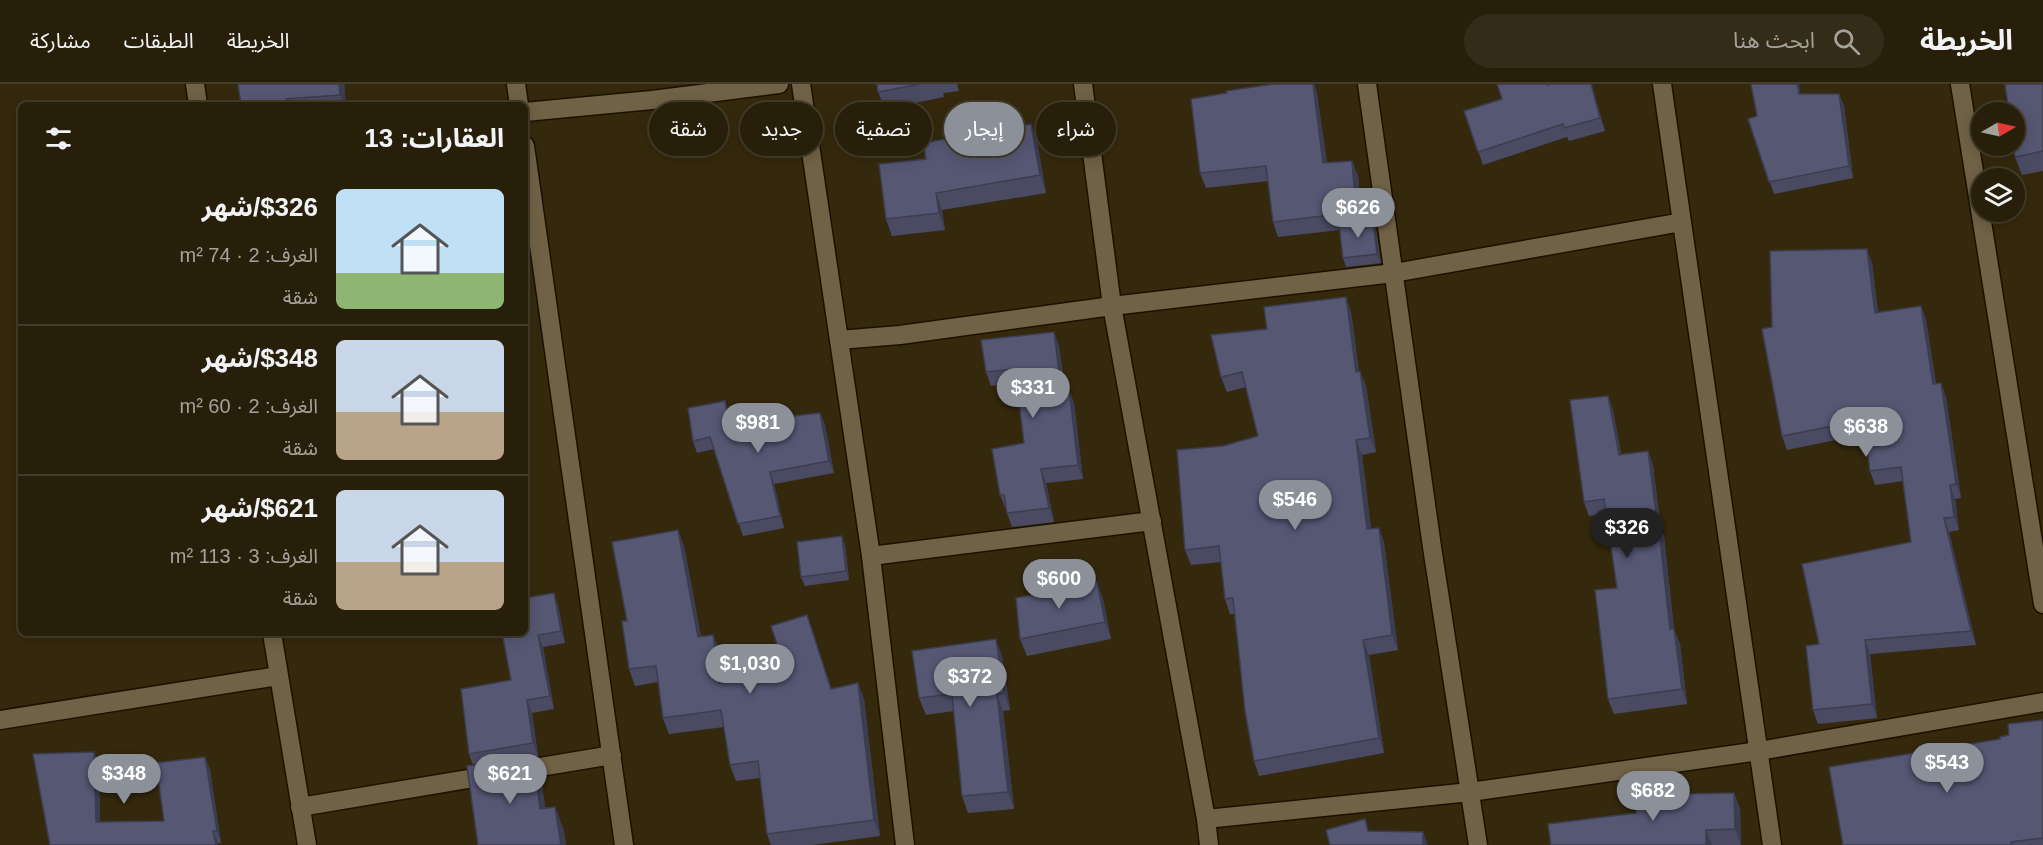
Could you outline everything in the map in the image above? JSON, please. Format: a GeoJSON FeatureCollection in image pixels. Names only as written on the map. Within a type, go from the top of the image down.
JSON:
{"type":"FeatureCollection","features":[{"type":"Feature","properties":{"kind":"street"},"geometry":{"type":"LineString","coordinates":[[195,84],[198,102]]}},
{"type":"Feature","properties":{"kind":"street"},"geometry":{"type":"LineString","coordinates":[[516,84],[519,102]]}},
{"type":"Feature","properties":{"kind":"street"},"geometry":{"type":"LineString","coordinates":[[528,112],[652,100],[779,84]]}},
{"type":"Feature","properties":{"kind":"street"},"geometry":{"type":"LineString","coordinates":[[801,84],[871,556],[905,845]]}},
{"type":"Feature","properties":{"kind":"street"},"geometry":{"type":"LineString","coordinates":[[1083,84],[1112,306],[1209,845]]}},
{"type":"Feature","properties":{"kind":"street"},"geometry":{"type":"LineString","coordinates":[[1367,84],[1432,547],[1478,845]]}},
{"type":"Feature","properties":{"kind":"street"},"geometry":{"type":"LineString","coordinates":[[1662,84],[1772,845]]}},
{"type":"Feature","properties":{"kind":"street"},"geometry":{"type":"LineString","coordinates":[[1960,84],[2043,604]]}},
{"type":"Feature","properties":{"kind":"street"},"geometry":{"type":"LineString","coordinates":[[528,167],[624,845]]}},
{"type":"Feature","properties":{"kind":"street"},"geometry":{"type":"LineString","coordinates":[[839,340],[943,330],[1112,306],[1394,273],[1682,222]]}},
{"type":"Feature","properties":{"kind":"street"},"geometry":{"type":"LineString","coordinates":[[871,556],[1152,521]]}},
{"type":"Feature","properties":{"kind":"street"},"geometry":{"type":"LineString","coordinates":[[272,636],[306,845]]}},
{"type":"Feature","properties":{"kind":"street"},"geometry":{"type":"LineString","coordinates":[[0,720],[278,676]]}},
{"type":"Feature","properties":{"kind":"street"},"geometry":{"type":"LineString","coordinates":[[1206,819],[1470,792],[1759,751],[2043,702]]}},
{"type":"Feature","properties":{"kind":"street"},"geometry":{"type":"LineString","coordinates":[[300,807],[612,755]]}},
{"type":"Feature","properties":{"kind":"building"},"geometry":{"type":"Polygon","coordinates":[[[238,84],[339,84],[340,95],[286,99],[287,102],[241,102],[238,84]]]}},
{"type":"Feature","properties":{"kind":"building"},"geometry":{"type":"Polygon","coordinates":[[[877,84],[920,84],[878,92],[877,84]]]}},
{"type":"Feature","properties":{"kind":"building"},"geometry":{"type":"Polygon","coordinates":[[[1274,84],[1313,84],[1323,163],[1352,161],[1356,212],[1273,222],[1266,166],[1200,173],[1191,99],[1274,84]]]}},
{"type":"Feature","properties":{"kind":"building"},"geometry":{"type":"Polygon","coordinates":[[[1497,84],[1591,84],[1600,118],[1564,128],[1563,124],[1478,152],[1464,111],[1502,99],[1497,84]]]}},
{"type":"Feature","properties":{"kind":"building"},"geometry":{"type":"Polygon","coordinates":[[[1751,84],[1797,84],[1799,94],[1839,94],[1849,166],[1769,182],[1748,119],[1757,116],[1751,84]]]}},
{"type":"Feature","properties":{"kind":"building"},"geometry":{"type":"Polygon","coordinates":[[[2005,84],[2043,84],[2043,151],[2025,155],[2025,102],[2008,102],[2005,84]]]}},
{"type":"Feature","properties":{"kind":"building"},"geometry":{"type":"Polygon","coordinates":[[[1031,124],[1040,175],[936,193],[939,213],[886,219],[879,164],[926,159],[925,156],[932,156],[932,141],[944,139],[944,156],[1024,156],[1024,125],[1031,124]]]}},
{"type":"Feature","properties":{"kind":"building"},"geometry":{"type":"Polygon","coordinates":[[[1373,221],[1377,254],[1343,258],[1339,225],[1373,221]]]}},
{"type":"Feature","properties":{"kind":"building"},"geometry":{"type":"Polygon","coordinates":[[[1867,249],[1875,313],[1921,306],[1933,384],[1941,383],[1956,484],[1950,485],[1954,517],[1944,518],[1971,631],[1865,640],[1872,704],[1813,710],[1806,646],[1819,644],[1802,564],[1911,542],[1901,467],[1870,471],[1863,420],[1782,436],[1762,329],[1772,327],[1770,251],[1867,249]]]}},
{"type":"Feature","properties":{"kind":"building"},"geometry":{"type":"Polygon","coordinates":[[[1346,297],[1356,372],[1360,371],[1370,438],[1356,440],[1367,529],[1379,528],[1392,635],[1363,640],[1379,738],[1254,761],[1245,711],[1233,598],[1225,599],[1219,546],[1185,550],[1177,450],[1223,446],[1258,436],[1242,372],[1221,377],[1211,335],[1267,329],[1264,307],[1346,297]]]}},
{"type":"Feature","properties":{"kind":"building"},"geometry":{"type":"Polygon","coordinates":[[[1054,332],[1061,389],[1069,389],[1078,465],[1041,469],[1049,508],[1007,513],[1004,495],[1000,495],[992,449],[1024,443],[1015,369],[986,372],[981,340],[1054,332]]]}},
{"type":"Feature","properties":{"kind":"building"},"geometry":{"type":"Polygon","coordinates":[[[1608,396],[1619,455],[1648,451],[1670,629],[1674,629],[1682,689],[1608,699],[1595,590],[1617,588],[1604,499],[1584,502],[1570,400],[1608,396]]]}},
{"type":"Feature","properties":{"kind":"building"},"geometry":{"type":"Polygon","coordinates":[[[725,401],[729,423],[820,413],[829,461],[770,472],[780,516],[738,524],[710,437],[693,441],[688,408],[725,401]]]}},
{"type":"Feature","properties":{"kind":"building"},"geometry":{"type":"Polygon","coordinates":[[[678,530],[698,637],[713,635],[719,683],[787,674],[771,626],[807,615],[831,689],[858,683],[874,820],[767,834],[758,761],[730,765],[721,710],[663,718],[656,666],[629,669],[622,621],[627,621],[612,542],[678,530]]]}},
{"type":"Feature","properties":{"kind":"building"},"geometry":{"type":"Polygon","coordinates":[[[842,536],[846,571],[801,577],[797,542],[842,536]]]}},
{"type":"Feature","properties":{"kind":"building"},"geometry":{"type":"Polygon","coordinates":[[[1097,582],[1105,622],[1020,639],[1016,598],[1097,582]]]}},
{"type":"Feature","properties":{"kind":"building"},"geometry":{"type":"Polygon","coordinates":[[[554,593],[561,631],[538,635],[550,696],[527,700],[533,743],[469,754],[461,689],[511,680],[503,636],[528,636],[528,597],[554,593]]]}},
{"type":"Feature","properties":{"kind":"building"},"geometry":{"type":"Polygon","coordinates":[[[996,639],[1004,693],[997,694],[1008,792],[962,796],[952,694],[919,698],[912,651],[996,639]]]}},
{"type":"Feature","properties":{"kind":"building"},"geometry":{"type":"Polygon","coordinates":[[[2043,720],[2043,838],[2011,842],[2011,845],[1843,845],[1829,767],[2000,739],[2000,737],[2009,735],[2008,724],[2043,720]]]}},
{"type":"Feature","properties":{"kind":"building"},"geometry":{"type":"Polygon","coordinates":[[[94,752],[96,822],[164,821],[156,763],[205,757],[217,831],[213,831],[216,845],[50,845],[33,754],[94,752]]]}},
{"type":"Feature","properties":{"kind":"building"},"geometry":{"type":"Polygon","coordinates":[[[533,755],[540,809],[555,807],[561,845],[478,845],[467,766],[533,755]]]}},
{"type":"Feature","properties":{"kind":"building"},"geometry":{"type":"Polygon","coordinates":[[[1734,793],[1735,829],[1706,830],[1706,845],[1551,845],[1548,824],[1636,813],[1635,795],[1734,793]]]}},
{"type":"Feature","properties":{"kind":"building"},"geometry":{"type":"Polygon","coordinates":[[[1365,819],[1368,831],[1423,832],[1423,845],[1330,845],[1326,830],[1365,819]]]}}]}
